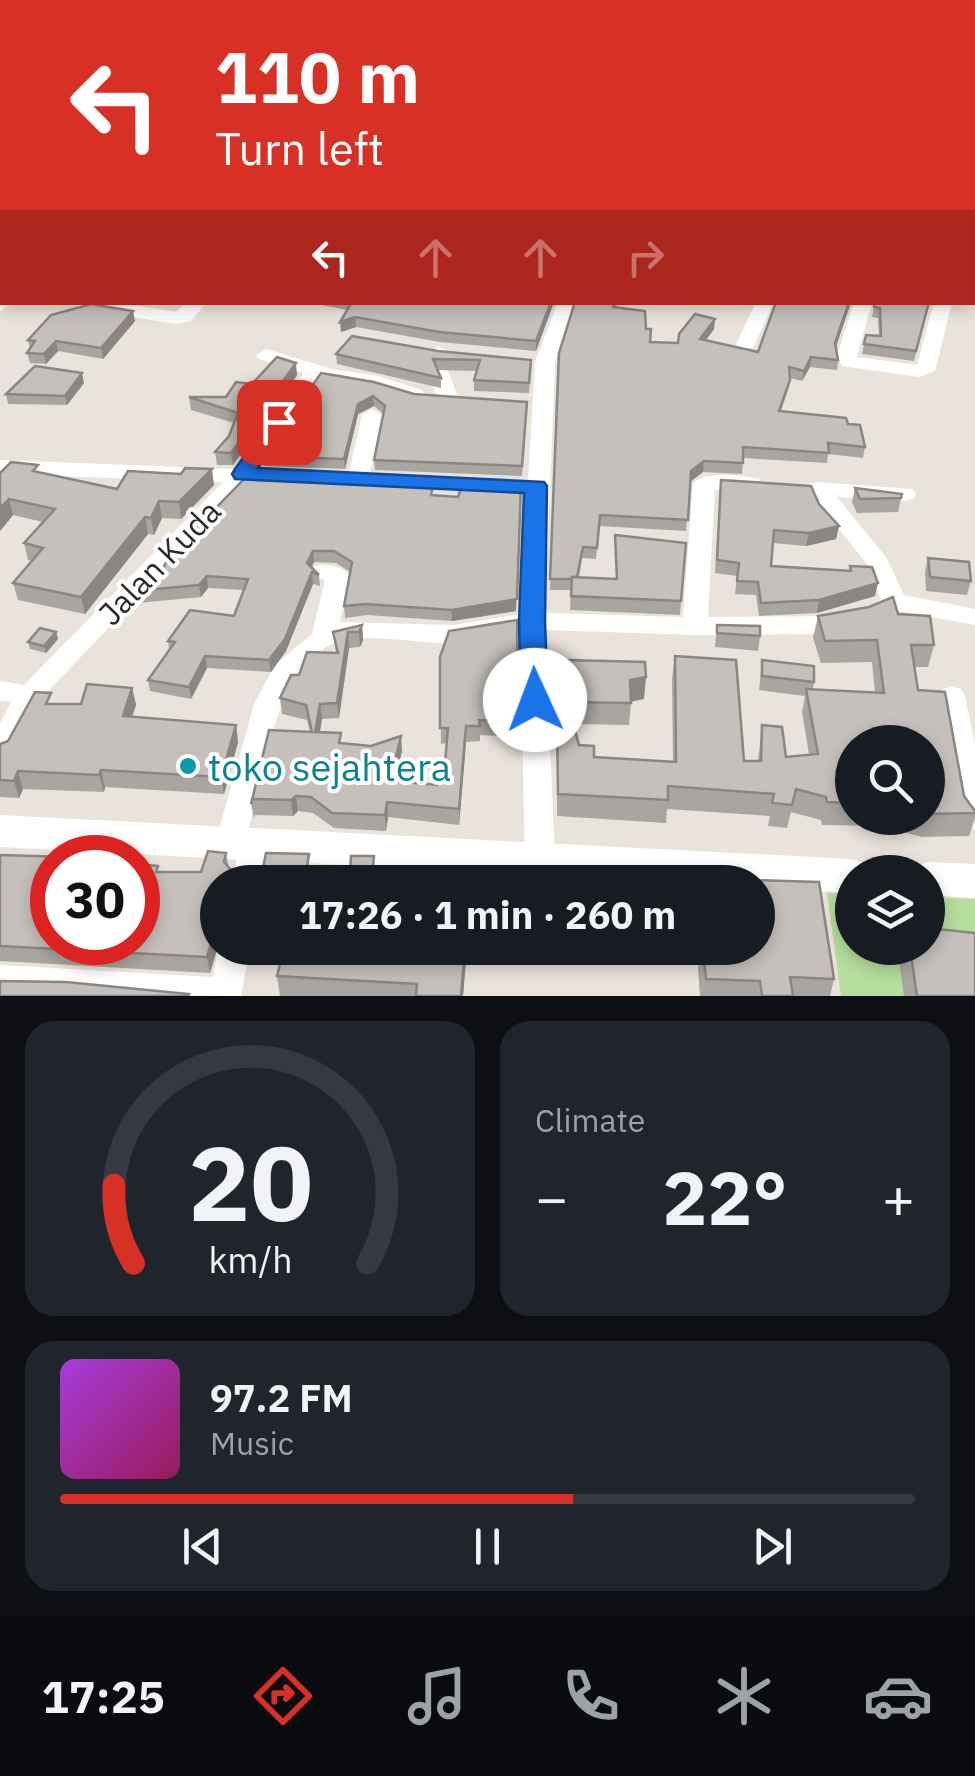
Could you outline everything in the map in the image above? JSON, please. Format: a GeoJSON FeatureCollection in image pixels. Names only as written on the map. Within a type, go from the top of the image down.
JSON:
{"type":"FeatureCollection","features":[{"type":"Feature","properties":{"kind":"main road"},"geometry":{"type":"LineString","coordinates":[[0,831],[243,858],[540,859],[835,875]]}},
{"type":"Feature","properties":{"kind":"main road"},"geometry":{"type":"LineString","coordinates":[[945,879],[975,880]]}},
{"type":"Feature","properties":{"kind":"street"},"geometry":{"type":"LineString","coordinates":[[110,305],[176,318],[184,317],[195,305]]}},
{"type":"Feature","properties":{"kind":"street"},"geometry":{"type":"LineString","coordinates":[[540,859],[532,621],[534,404],[536,361],[564,305]]}},
{"type":"Feature","properties":{"kind":"street"},"geometry":{"type":"LineString","coordinates":[[746,344],[764,305]]}},
{"type":"Feature","properties":{"kind":"street"},"geometry":{"type":"LineString","coordinates":[[861,305],[847,356],[849,362],[919,371],[928,367],[942,305]]}},
{"type":"Feature","properties":{"kind":"street"},"geometry":{"type":"LineString","coordinates":[[266,355],[315,371],[378,382],[415,394],[457,398],[437,369],[438,352]]}},
{"type":"Feature","properties":{"kind":"street","name":"Jalan Kuda"},"geometry":{"type":"LineString","coordinates":[[0,750],[30,696],[243,474],[315,371]]}},
{"type":"Feature","properties":{"kind":"street"},"geometry":{"type":"LineString","coordinates":[[358,480],[372,415]]}},
{"type":"Feature","properties":{"kind":"street"},"geometry":{"type":"LineString","coordinates":[[0,467],[536,486]]}},
{"type":"Feature","properties":{"kind":"street"},"geometry":{"type":"LineString","coordinates":[[695,626],[704,482],[905,494]]}},
{"type":"Feature","properties":{"kind":"street"},"geometry":{"type":"LineString","coordinates":[[818,489],[878,562],[894,602]]}},
{"type":"Feature","properties":{"kind":"street"},"geometry":{"type":"LineString","coordinates":[[324,572],[338,576],[324,639]]}},
{"type":"Feature","properties":{"kind":"street"},"geometry":{"type":"LineString","coordinates":[[243,858],[267,704],[284,672],[340,630],[442,635],[532,621],[843,625],[880,613],[894,602],[975,618]]}},
{"type":"Feature","properties":{"kind":"street"},"geometry":{"type":"LineString","coordinates":[[0,691],[30,696]]}},
{"type":"Feature","properties":{"kind":"street"},"geometry":{"type":"LineString","coordinates":[[952,696],[975,818]]}},
{"type":"Feature","properties":{"kind":"street"},"geometry":{"type":"LineString","coordinates":[[0,979],[72,989],[226,994],[231,965]]}},
{"type":"Feature","properties":{"kind":"green space"},"geometry":{"type":"Polygon","coordinates":[[[827,893],[835,893],[835,952],[827,893]]]}},
{"type":"Feature","properties":{"kind":"green space"},"geometry":{"type":"Polygon","coordinates":[[[945,898],[975,899],[975,996],[841,996],[837,965],[945,965],[945,898]]]}},
{"type":"Feature","properties":{"kind":"building"},"geometry":{"type":"Polygon","coordinates":[[[87,305],[133,311],[101,348],[56,341],[44,354],[27,353],[35,341],[28,340],[51,315],[87,305]]]}},
{"type":"Feature","properties":{"kind":"building"},"geometry":{"type":"Polygon","coordinates":[[[350,305],[550,305],[536,341],[439,332],[355,317],[340,322],[350,305]]]}},
{"type":"Feature","properties":{"kind":"building"},"geometry":{"type":"Polygon","coordinates":[[[574,305],[614,305],[645,311],[646,329],[651,329],[650,342],[678,343],[679,334],[695,314],[715,319],[700,339],[758,352],[775,305],[848,305],[835,343],[838,360],[811,357],[804,371],[789,367],[790,380],[779,411],[846,418],[848,424],[860,425],[865,447],[828,443],[829,453],[743,447],[743,463],[704,461],[691,471],[688,520],[600,515],[597,548],[583,547],[577,577],[550,579],[559,353],[574,305]]]}},
{"type":"Feature","properties":{"kind":"building"},"geometry":{"type":"Polygon","coordinates":[[[928,305],[916,351],[864,344],[866,335],[881,336],[880,308],[874,307],[928,305]]]}},
{"type":"Feature","properties":{"kind":"building"},"geometry":{"type":"Polygon","coordinates":[[[352,336],[438,351],[531,360],[529,383],[474,380],[480,360],[433,359],[441,378],[336,354],[352,336]]]}},
{"type":"Feature","properties":{"kind":"building"},"geometry":{"type":"Polygon","coordinates":[[[277,357],[296,363],[231,453],[215,452],[229,436],[238,413],[189,397],[226,397],[236,382],[252,384],[277,357]]]}},
{"type":"Feature","properties":{"kind":"building"},"geometry":{"type":"Polygon","coordinates":[[[35,366],[82,373],[65,396],[6,394],[35,366]]]}},
{"type":"Feature","properties":{"kind":"building"},"geometry":{"type":"Polygon","coordinates":[[[321,373],[414,394],[527,402],[522,466],[374,460],[385,406],[373,396],[358,404],[344,459],[263,456],[321,373]]]}},
{"type":"Feature","properties":{"kind":"building"},"geometry":{"type":"Polygon","coordinates":[[[11,462],[38,465],[33,471],[117,489],[128,471],[181,474],[185,468],[212,469],[179,502],[159,501],[151,518],[145,517],[81,597],[13,583],[43,548],[24,543],[55,509],[9,499],[0,508],[0,473],[11,462]]]}},
{"type":"Feature","properties":{"kind":"building"},"geometry":{"type":"Polygon","coordinates":[[[247,476],[434,482],[431,495],[458,497],[463,483],[521,485],[517,599],[452,610],[344,606],[352,562],[334,551],[313,551],[307,563],[319,575],[312,572],[285,639],[269,660],[205,656],[189,687],[148,680],[175,642],[168,641],[190,610],[234,616],[248,579],[207,576],[199,585],[135,591],[156,570],[161,572],[170,555],[247,476]]]}},
{"type":"Feature","properties":{"kind":"building"},"geometry":{"type":"Polygon","coordinates":[[[721,480],[811,486],[819,504],[839,526],[809,533],[774,530],[771,566],[851,571],[850,566],[872,567],[878,583],[819,600],[761,603],[758,582],[737,581],[739,563],[717,560],[721,480]]]}},
{"type":"Feature","properties":{"kind":"building"},"geometry":{"type":"Polygon","coordinates":[[[855,488],[902,494],[901,498],[860,499],[855,488]]]}},
{"type":"Feature","properties":{"kind":"building"},"geometry":{"type":"Polygon","coordinates":[[[615,535],[686,543],[681,601],[571,596],[572,577],[617,579],[615,535]]]}},
{"type":"Feature","properties":{"kind":"building"},"geometry":{"type":"Polygon","coordinates":[[[928,558],[969,562],[971,581],[930,577],[928,558]]]}},
{"type":"Feature","properties":{"kind":"building"},"geometry":{"type":"Polygon","coordinates":[[[893,597],[898,614],[930,616],[934,645],[911,645],[918,690],[945,692],[964,796],[975,813],[945,814],[945,725],[835,725],[835,802],[796,789],[792,805],[772,803],[774,794],[668,786],[668,800],[558,794],[557,721],[572,719],[579,745],[594,746],[594,757],[676,762],[675,656],[736,660],[744,761],[761,761],[762,725],[782,727],[786,757],[818,754],[806,689],[884,693],[877,640],[825,641],[818,616],[869,607],[893,597]]]}},
{"type":"Feature","properties":{"kind":"building"},"geometry":{"type":"Polygon","coordinates":[[[517,620],[518,722],[479,720],[480,726],[466,726],[459,809],[387,802],[385,815],[332,813],[311,797],[252,799],[269,730],[312,732],[306,705],[280,698],[291,675],[299,675],[307,652],[338,653],[333,632],[362,625],[359,632],[348,632],[337,703],[320,704],[315,732],[341,733],[339,743],[371,746],[401,736],[390,781],[437,785],[441,763],[445,763],[448,728],[440,728],[440,657],[449,631],[517,620]]]}},
{"type":"Feature","properties":{"kind":"building"},"geometry":{"type":"Polygon","coordinates":[[[717,625],[760,626],[760,636],[717,633],[717,625]]]}},
{"type":"Feature","properties":{"kind":"building"},"geometry":{"type":"Polygon","coordinates":[[[40,628],[56,632],[44,646],[28,642],[40,628]]]}},
{"type":"Feature","properties":{"kind":"building"},"geometry":{"type":"Polygon","coordinates":[[[566,660],[645,662],[646,677],[630,680],[631,703],[566,702],[566,660]]]}},
{"type":"Feature","properties":{"kind":"building"},"geometry":{"type":"Polygon","coordinates":[[[762,660],[814,666],[814,682],[762,676],[762,660]]]}},
{"type":"Feature","properties":{"kind":"building"},"geometry":{"type":"Polygon","coordinates":[[[87,684],[132,688],[123,716],[236,725],[221,777],[101,770],[99,775],[18,771],[14,781],[0,780],[0,744],[8,741],[35,692],[51,693],[46,704],[81,704],[87,684]]]}},
{"type":"Feature","properties":{"kind":"building"},"geometry":{"type":"Polygon","coordinates":[[[208,851],[226,853],[227,865],[203,865],[208,851]]]}},
{"type":"Feature","properties":{"kind":"building"},"geometry":{"type":"Polygon","coordinates":[[[266,853],[309,854],[307,865],[264,865],[266,853]]]}},
{"type":"Feature","properties":{"kind":"building"},"geometry":{"type":"Polygon","coordinates":[[[0,855],[30,856],[30,948],[0,946],[0,855]]]}},
{"type":"Feature","properties":{"kind":"building"},"geometry":{"type":"Polygon","coordinates":[[[351,856],[374,856],[373,865],[350,865],[351,856]]]}},
{"type":"Feature","properties":{"kind":"building"},"geometry":{"type":"Polygon","coordinates":[[[160,872],[200,872],[200,957],[160,955],[160,872]]]}},
{"type":"Feature","properties":{"kind":"building"},"geometry":{"type":"Polygon","coordinates":[[[775,881],[819,882],[834,979],[790,977],[793,996],[762,996],[760,981],[706,979],[705,965],[775,965],[775,881]]]}},
{"type":"Feature","properties":{"kind":"building"},"geometry":{"type":"Polygon","coordinates":[[[945,930],[975,933],[975,996],[917,996],[912,965],[945,965],[945,930]]]}},
{"type":"Feature","properties":{"kind":"building"},"geometry":{"type":"Polygon","coordinates":[[[280,965],[464,965],[461,996],[416,996],[417,984],[277,976],[280,965]]]}},
{"type":"Feature","properties":{"kind":"building"},"geometry":{"type":"Polygon","coordinates":[[[0,981],[66,982],[189,994],[0,996],[0,981]]]}},
{"type":"Feature","properties":{"kind":"waterway"},"geometry":{"type":"LineString","coordinates":[[740,0],[799,0]]}},
{"type":"Feature","properties":{"kind":"place","name":"toko sejahtera"},"geometry":{"type":"Point","coordinates":[188,766]}},
{"type":"Feature","properties":{"kind":"route"},"geometry":{"type":"LineString","coordinates":[[279,422],[243,474],[536,486],[532,621],[535,700]]}}]}
